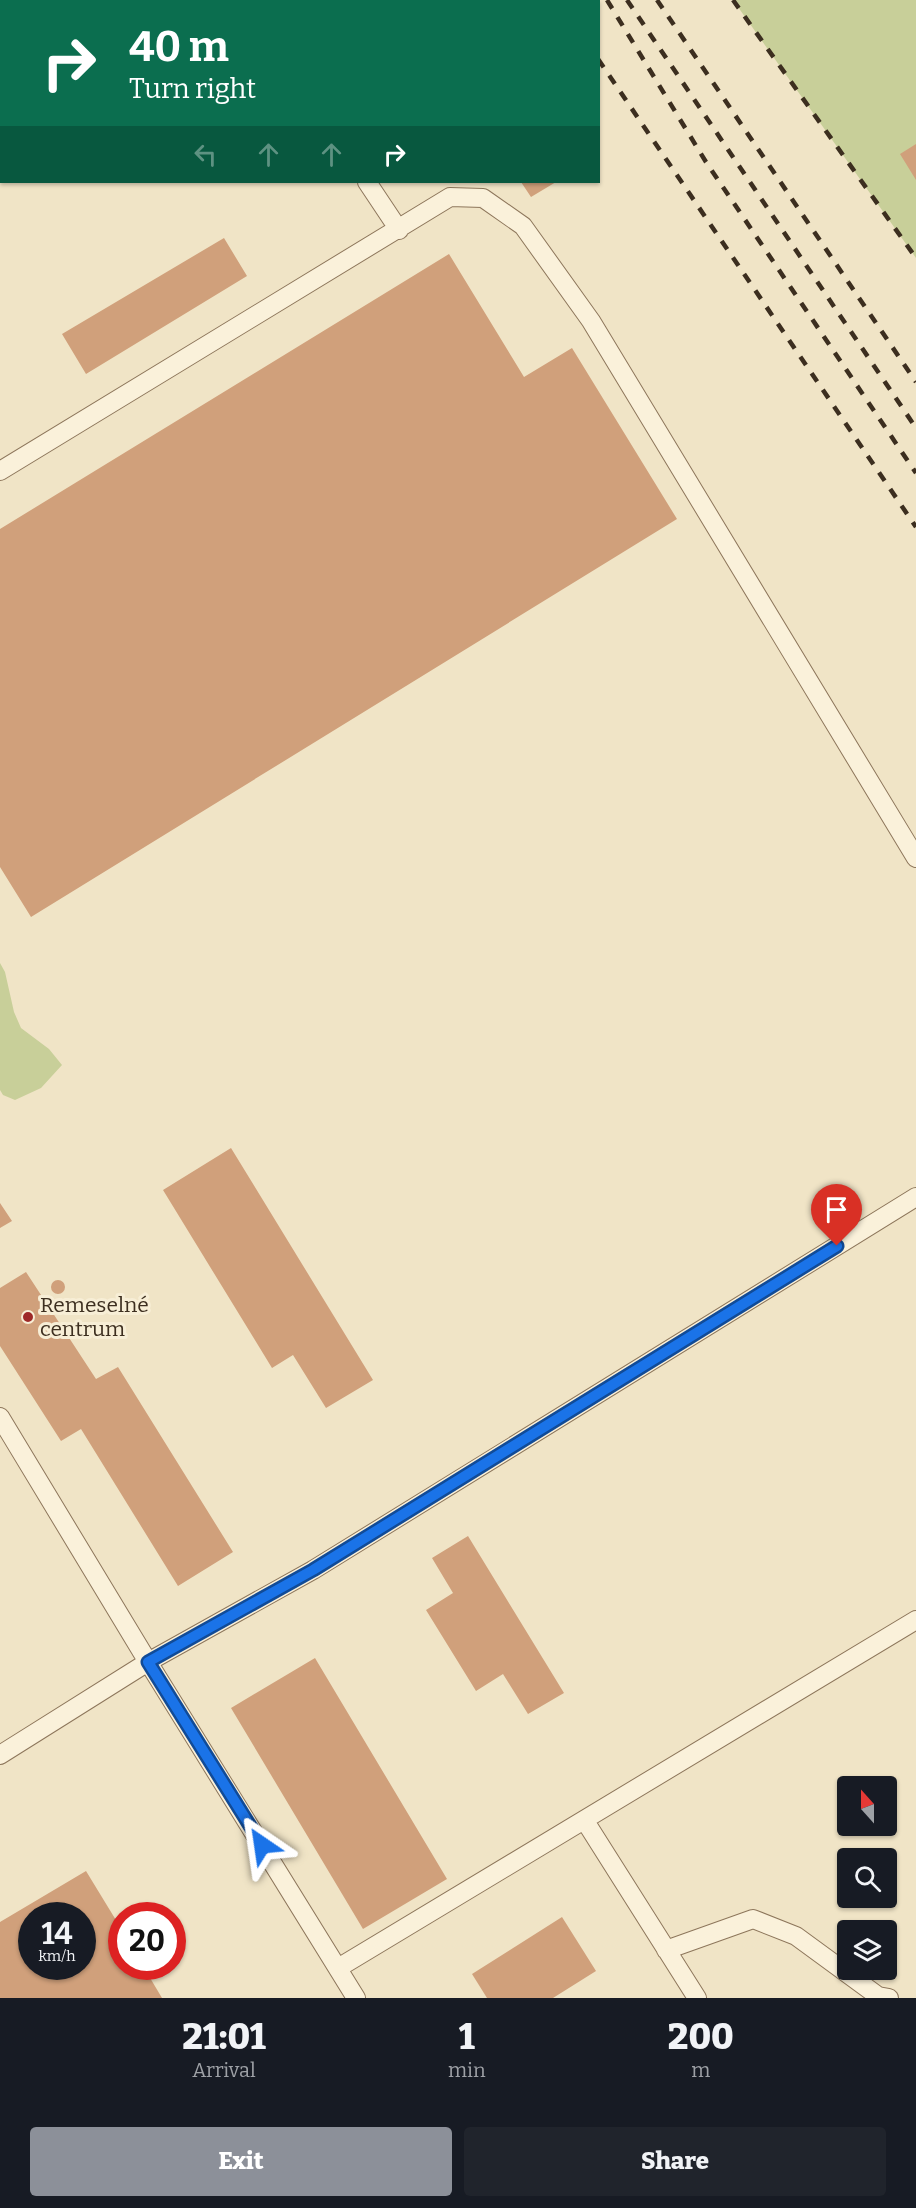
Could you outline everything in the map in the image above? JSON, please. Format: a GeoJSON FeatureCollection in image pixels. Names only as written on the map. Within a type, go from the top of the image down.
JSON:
{"type":"FeatureCollection","features":[{"type":"Feature","properties":{"kind":"lane"},"geometry":{"type":"LineString","coordinates":[[368,183],[399,230]]}},
{"type":"Feature","properties":{"kind":"lane"},"geometry":{"type":"LineString","coordinates":[[0,471],[450,197],[483,198],[523,226],[591,321],[916,858]]}},
{"type":"Feature","properties":{"kind":"lane"},"geometry":{"type":"LineString","coordinates":[[0,1755],[148,1662],[313,1570],[916,1197]]}},
{"type":"Feature","properties":{"kind":"lane"},"geometry":{"type":"LineString","coordinates":[[0,1416],[148,1662],[356,1998]]}},
{"type":"Feature","properties":{"kind":"lane"},"geometry":{"type":"LineString","coordinates":[[338,1968],[916,1620]]}},
{"type":"Feature","properties":{"kind":"lane"},"geometry":{"type":"LineString","coordinates":[[585,1821],[697,1998]]}},
{"type":"Feature","properties":{"kind":"lane"},"geometry":{"type":"LineString","coordinates":[[666,1950],[753,1919],[796,1936],[878,1996],[889,1998]]}},
{"type":"Feature","properties":{"kind":"green space"},"geometry":{"type":"Polygon","coordinates":[[[733,0],[916,0],[916,258],[733,0]]]}},
{"type":"Feature","properties":{"kind":"green space"},"geometry":{"type":"Polygon","coordinates":[[[0,963],[5,972],[14,1012],[21,1028],[49,1049],[62,1065],[41,1088],[15,1100],[3,1095],[0,1090],[0,963]]]}},
{"type":"Feature","properties":{"kind":"building"},"geometry":{"type":"Polygon","coordinates":[[[916,144],[916,180],[900,154],[916,144]]]}},
{"type":"Feature","properties":{"kind":"building"},"geometry":{"type":"Polygon","coordinates":[[[522,183],[554,183],[531,197],[522,183]]]}},
{"type":"Feature","properties":{"kind":"building"},"geometry":{"type":"Polygon","coordinates":[[[224,238],[247,276],[86,374],[62,334],[224,238]]]}},
{"type":"Feature","properties":{"kind":"building"},"geometry":{"type":"Polygon","coordinates":[[[449,254],[524,377],[572,348],[677,519],[31,917],[0,867],[0,529],[449,254]]]}},
{"type":"Feature","properties":{"kind":"building"},"geometry":{"type":"Polygon","coordinates":[[[231,1148],[373,1380],[326,1408],[293,1355],[272,1368],[163,1190],[231,1148]]]}},
{"type":"Feature","properties":{"kind":"building"},"geometry":{"type":"Polygon","coordinates":[[[0,1203],[12,1221],[0,1228],[0,1203]]]}},
{"type":"Feature","properties":{"kind":"building"},"geometry":{"type":"Polygon","coordinates":[[[26,1272],[96,1379],[118,1367],[233,1552],[178,1586],[81,1429],[61,1441],[0,1346],[0,1288],[26,1272]]]}},
{"type":"Feature","properties":{"kind":"building"},"geometry":{"type":"Polygon","coordinates":[[[55,1280],[61,1280],[65,1287],[61,1294],[55,1294],[51,1290],[51,1284],[55,1280]]]}},
{"type":"Feature","properties":{"kind":"building"},"geometry":{"type":"Polygon","coordinates":[[[468,1536],[564,1693],[528,1714],[503,1674],[476,1691],[426,1610],[453,1593],[432,1558],[468,1536]]]}},
{"type":"Feature","properties":{"kind":"building"},"geometry":{"type":"Polygon","coordinates":[[[315,1658],[447,1879],[363,1929],[231,1708],[315,1658]]]}},
{"type":"Feature","properties":{"kind":"building"},"geometry":{"type":"Polygon","coordinates":[[[86,1871],[108,1907],[108,1980],[151,1980],[162,1998],[0,1998],[0,1922],[18,1911],[18,1980],[96,1980],[96,1902],[34,1902],[86,1871]]]}},
{"type":"Feature","properties":{"kind":"building"},"geometry":{"type":"Polygon","coordinates":[[[562,1917],[596,1971],[553,1998],[487,1998],[472,1974],[562,1917]]]}},
{"type":"Feature","properties":{"kind":"railway"},"geometry":{"type":"LineString","coordinates":[[607,0],[706,162],[916,473]]}},
{"type":"Feature","properties":{"kind":"railway"},"geometry":{"type":"LineString","coordinates":[[627,0],[916,428]]}},
{"type":"Feature","properties":{"kind":"railway"},"geometry":{"type":"LineString","coordinates":[[657,0],[916,382]]}},
{"type":"Feature","properties":{"kind":"railway"},"geometry":{"type":"LineString","coordinates":[[733,0],[916,258]]}},
{"type":"Feature","properties":{"kind":"railway"},"geometry":{"type":"LineString","coordinates":[[600,62],[916,527]]}},
{"type":"Feature","properties":{"kind":"place","name":"Remeselné centrum"},"geometry":{"type":"Point","coordinates":[28,1317]}},
{"type":"Feature","properties":{"kind":"route"},"geometry":{"type":"LineString","coordinates":[[262,1845],[148,1662],[313,1570],[837,1246]]}}]}
